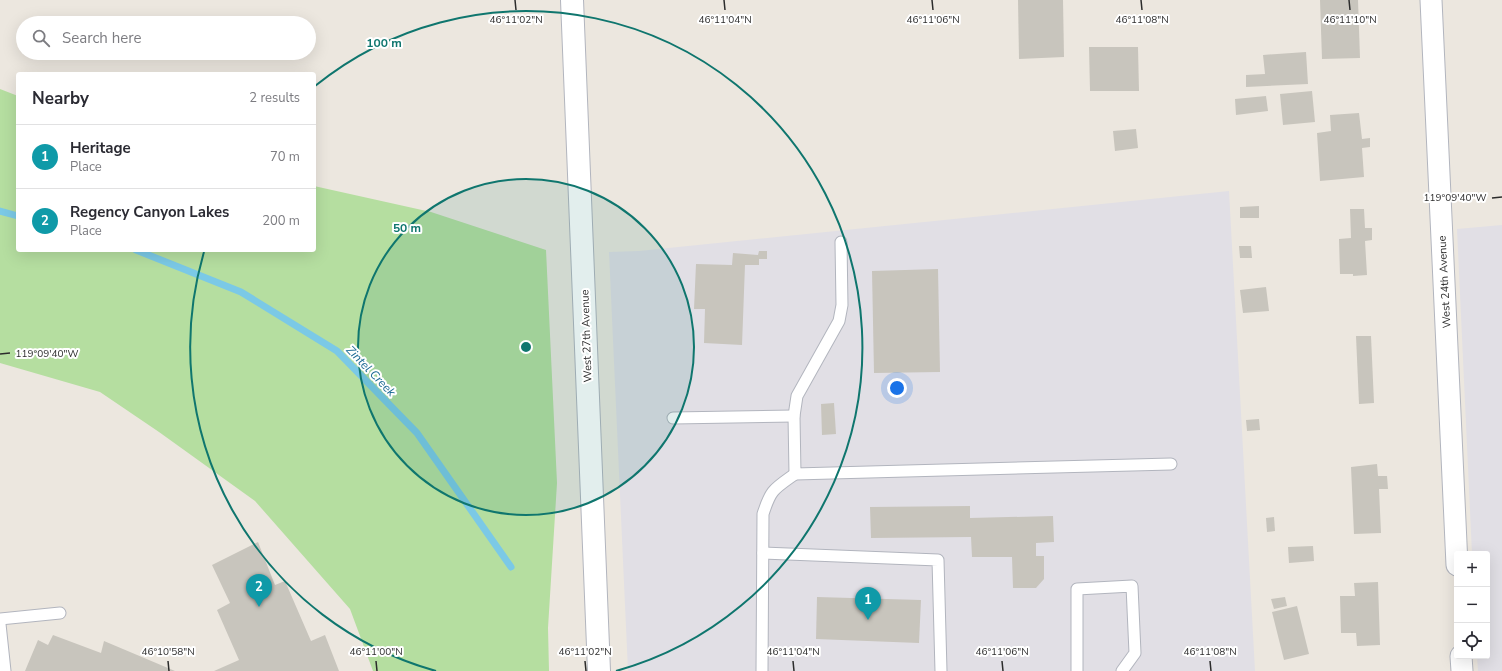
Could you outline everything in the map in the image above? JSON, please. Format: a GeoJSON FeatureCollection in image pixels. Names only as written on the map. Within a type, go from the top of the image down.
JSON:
{"type":"FeatureCollection","features":[{"type":"Feature","properties":{"kind":"main road","name":"West 27th Avenue"},"geometry":{"type":"LineString","coordinates":[[572,0],[599,671]]}},
{"type":"Feature","properties":{"kind":"street","name":"West 24th Avenue"},"geometry":{"type":"LineString","coordinates":[[1432,0],[1456,551]]}},
{"type":"Feature","properties":{"kind":"street"},"geometry":{"type":"LineString","coordinates":[[1461,659],[1462,671]]}},
{"type":"Feature","properties":{"kind":"lane"},"geometry":{"type":"LineString","coordinates":[[795,474],[794,416],[797,396],[839,321],[842,305],[841,242]]}},
{"type":"Feature","properties":{"kind":"lane"},"geometry":{"type":"LineString","coordinates":[[672,418],[794,416]]}},
{"type":"Feature","properties":{"kind":"lane"},"geometry":{"type":"LineString","coordinates":[[762,671],[763,514],[768,496],[775,488],[795,474],[1171,464]]}},
{"type":"Feature","properties":{"kind":"lane"},"geometry":{"type":"LineString","coordinates":[[763,553],[938,560],[941,671]]}},
{"type":"Feature","properties":{"kind":"lane"},"geometry":{"type":"LineString","coordinates":[[1077,671],[1077,589],[1132,586],[1135,653],[1122,671]]}},
{"type":"Feature","properties":{"kind":"lane"},"geometry":{"type":"LineString","coordinates":[[0,619],[60,613]]}},
{"type":"Feature","properties":{"kind":"lane"},"geometry":{"type":"LineString","coordinates":[[0,624],[5,671]]}},
{"type":"Feature","properties":{"kind":"shaded area"},"geometry":{"type":"Polygon","coordinates":[[[1229,191],[1255,671],[628,671],[609,252],[639,251],[1229,191]]]}},
{"type":"Feature","properties":{"kind":"shaded area"},"geometry":{"type":"Polygon","coordinates":[[[1502,225],[1502,671],[1478,671],[1477,659],[1490,659],[1490,551],[1472,551],[1457,229],[1502,225]]]}},
{"type":"Feature","properties":{"kind":"green space"},"geometry":{"type":"Polygon","coordinates":[[[0,89],[16,95],[16,252],[316,252],[316,186],[431,212],[546,250],[557,483],[548,628],[549,671],[373,671],[350,609],[255,501],[159,432],[100,392],[0,363],[0,89]]]}},
{"type":"Feature","properties":{"kind":"building"},"geometry":{"type":"Polygon","coordinates":[[[1018,0],[1063,0],[1064,57],[1019,59],[1018,0]]]}},
{"type":"Feature","properties":{"kind":"building"},"geometry":{"type":"Polygon","coordinates":[[[1320,0],[1358,0],[1360,58],[1322,59],[1320,0]]]}},
{"type":"Feature","properties":{"kind":"building"},"geometry":{"type":"Polygon","coordinates":[[[1089,47],[1138,47],[1139,91],[1090,91],[1089,47]]]}},
{"type":"Feature","properties":{"kind":"building"},"geometry":{"type":"Polygon","coordinates":[[[1306,52],[1308,84],[1246,87],[1246,75],[1265,74],[1263,55],[1306,52]]]}},
{"type":"Feature","properties":{"kind":"building"},"geometry":{"type":"Polygon","coordinates":[[[1312,91],[1315,122],[1283,125],[1280,94],[1312,91]]]}},
{"type":"Feature","properties":{"kind":"building"},"geometry":{"type":"Polygon","coordinates":[[[1266,96],[1268,111],[1236,115],[1235,99],[1266,96]]]}},
{"type":"Feature","properties":{"kind":"building"},"geometry":{"type":"Polygon","coordinates":[[[1359,113],[1362,139],[1370,138],[1370,147],[1362,148],[1364,177],[1320,181],[1317,133],[1331,131],[1330,115],[1359,113]]]}},
{"type":"Feature","properties":{"kind":"building"},"geometry":{"type":"Polygon","coordinates":[[[1136,129],[1138,148],[1115,151],[1113,131],[1136,129]]]}},
{"type":"Feature","properties":{"kind":"building"},"geometry":{"type":"Polygon","coordinates":[[[1259,206],[1259,218],[1240,218],[1240,207],[1259,206]]]}},
{"type":"Feature","properties":{"kind":"building"},"geometry":{"type":"Polygon","coordinates":[[[1350,209],[1364,209],[1365,228],[1372,228],[1372,240],[1365,241],[1367,275],[1353,276],[1353,274],[1340,274],[1339,239],[1351,238],[1350,209]]]}},
{"type":"Feature","properties":{"kind":"building"},"geometry":{"type":"Polygon","coordinates":[[[1239,246],[1251,246],[1252,258],[1240,258],[1239,246]]]}},
{"type":"Feature","properties":{"kind":"building"},"geometry":{"type":"Polygon","coordinates":[[[759,251],[767,251],[767,259],[759,259],[759,265],[745,265],[742,345],[704,343],[705,309],[694,309],[696,264],[732,265],[733,253],[758,255],[759,251]]]}},
{"type":"Feature","properties":{"kind":"building"},"geometry":{"type":"Polygon","coordinates":[[[938,269],[940,372],[874,373],[872,271],[938,269]]]}},
{"type":"Feature","properties":{"kind":"building"},"geometry":{"type":"Polygon","coordinates":[[[1266,287],[1269,311],[1243,313],[1240,290],[1266,287]]]}},
{"type":"Feature","properties":{"kind":"building"},"geometry":{"type":"Polygon","coordinates":[[[1356,336],[1371,336],[1374,403],[1359,404],[1356,336]]]}},
{"type":"Feature","properties":{"kind":"building"},"geometry":{"type":"Polygon","coordinates":[[[834,403],[836,434],[822,435],[821,404],[834,403]]]}},
{"type":"Feature","properties":{"kind":"building"},"geometry":{"type":"Polygon","coordinates":[[[1259,419],[1260,430],[1247,431],[1246,420],[1259,419]]]}},
{"type":"Feature","properties":{"kind":"building"},"geometry":{"type":"Polygon","coordinates":[[[1377,464],[1378,476],[1387,476],[1388,489],[1379,489],[1381,533],[1354,534],[1351,467],[1377,464]]]}},
{"type":"Feature","properties":{"kind":"building"},"geometry":{"type":"Polygon","coordinates":[[[970,506],[970,518],[1053,516],[1054,542],[1036,543],[1036,556],[1044,556],[1044,579],[1036,588],[1013,588],[1012,557],[972,557],[971,537],[871,538],[870,507],[970,506]]]}},
{"type":"Feature","properties":{"kind":"building"},"geometry":{"type":"Polygon","coordinates":[[[1274,517],[1275,531],[1267,532],[1266,518],[1274,517]]]}},
{"type":"Feature","properties":{"kind":"building"},"geometry":{"type":"Polygon","coordinates":[[[258,542],[275,585],[285,581],[311,641],[325,635],[339,671],[214,671],[239,660],[217,610],[230,603],[212,565],[258,542]]]}},
{"type":"Feature","properties":{"kind":"building"},"geometry":{"type":"Polygon","coordinates":[[[1313,546],[1314,561],[1289,563],[1288,547],[1313,546]]]}},
{"type":"Feature","properties":{"kind":"building"},"geometry":{"type":"Polygon","coordinates":[[[1378,582],[1380,645],[1357,646],[1356,633],[1341,633],[1340,596],[1355,596],[1354,583],[1378,582]]]}},
{"type":"Feature","properties":{"kind":"building"},"geometry":{"type":"Polygon","coordinates":[[[817,597],[921,600],[919,643],[816,639],[817,597]]]}},
{"type":"Feature","properties":{"kind":"building"},"geometry":{"type":"Polygon","coordinates":[[[1285,597],[1287,606],[1274,609],[1271,599],[1285,597]]]}},
{"type":"Feature","properties":{"kind":"building"},"geometry":{"type":"Polygon","coordinates":[[[1297,606],[1309,654],[1284,660],[1272,612],[1297,606]]]}},
{"type":"Feature","properties":{"kind":"building"},"geometry":{"type":"Polygon","coordinates":[[[53,635],[101,653],[104,641],[175,671],[25,671],[38,640],[48,645],[53,635]]]}},
{"type":"Feature","properties":{"kind":"waterway","name":"Zintel Creek"},"geometry":{"type":"LineString","coordinates":[[0,211],[16,215]]}},
{"type":"Feature","properties":{"kind":"waterway","name":"Zintel Creek"},"geometry":{"type":"LineString","coordinates":[[141,252],[241,292],[337,351],[417,433],[511,567]]}},
{"type":"Feature","properties":{"kind":"place","name":"Regency Canyon Lakes"},"geometry":{"type":"Point","coordinates":[259,607]}},
{"type":"Feature","properties":{"kind":"place","name":"Heritage"},"geometry":{"type":"Point","coordinates":[868,620]}}]}
